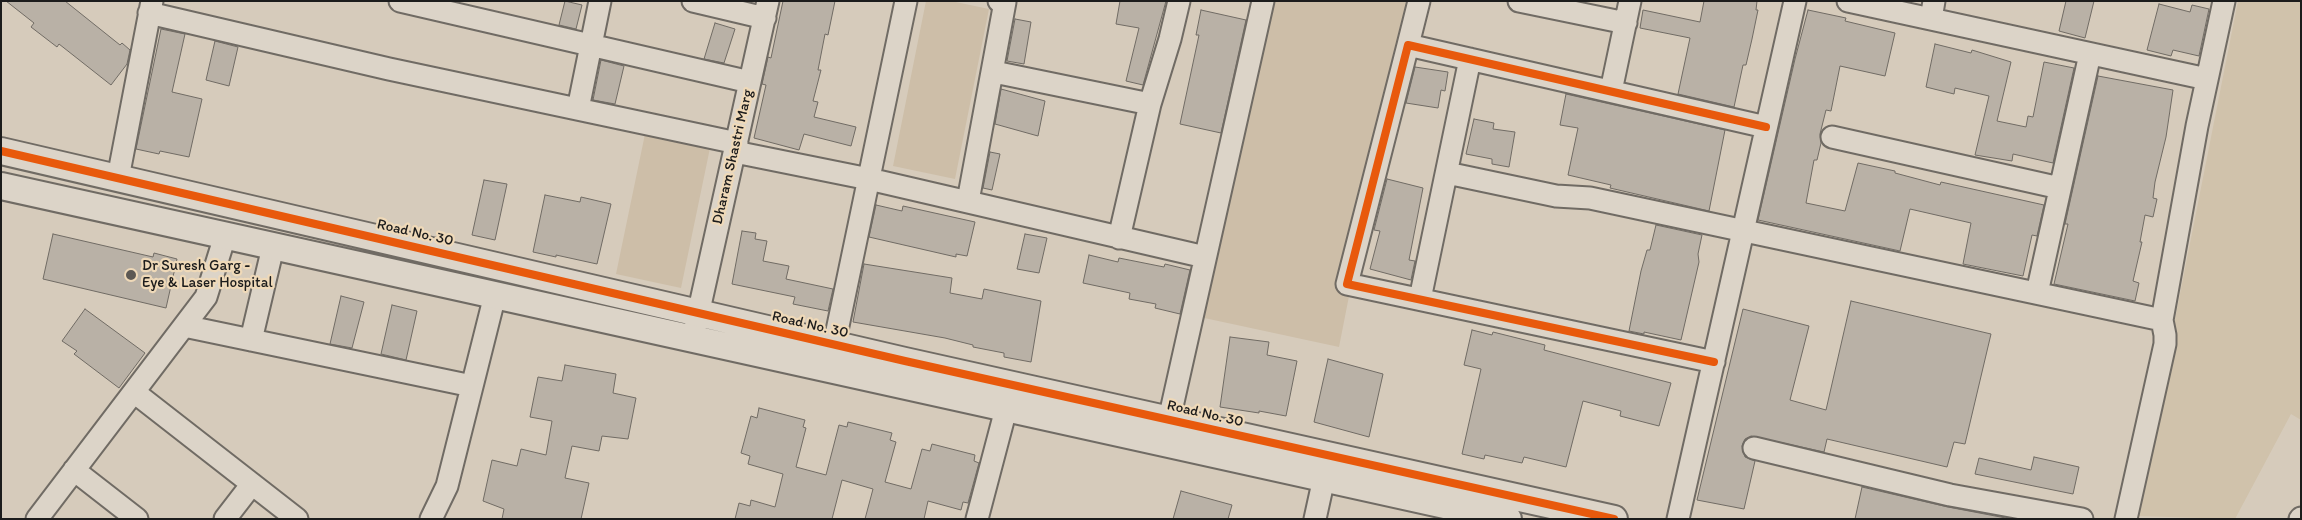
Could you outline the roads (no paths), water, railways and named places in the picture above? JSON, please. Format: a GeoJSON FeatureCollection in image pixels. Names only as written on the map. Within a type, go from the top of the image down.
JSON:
{"type":"FeatureCollection","features":[{"type":"Feature","properties":{"kind":"street"},"geometry":{"type":"LineString","coordinates":[[400,1],[591,47],[750,82]]}},
{"type":"Feature","properties":{"kind":"street"},"geometry":{"type":"LineString","coordinates":[[578,109],[600,1]]}},
{"type":"Feature","properties":{"kind":"street"},"geometry":{"type":"LineString","coordinates":[[693,1],[767,10]]}},
{"type":"Feature","properties":{"kind":"street"},"geometry":{"type":"LineString","coordinates":[[834,344],[906,1]]}},
{"type":"Feature","properties":{"kind":"street"},"geometry":{"type":"LineString","coordinates":[[968,201],[1006,2],[999,1]]}},
{"type":"Feature","properties":{"kind":"street"},"geometry":{"type":"LineString","coordinates":[[1120,238],[1150,104],[1170,39],[1179,1]]}},
{"type":"Feature","properties":{"kind":"street"},"geometry":{"type":"LineString","coordinates":[[1169,420],[1264,1]]}},
{"type":"Feature","properties":{"kind":"street"},"geometry":{"type":"LineString","coordinates":[[1419,1],[1347,284],[1714,362]]}},
{"type":"Feature","properties":{"kind":"street"},"geometry":{"type":"LineString","coordinates":[[1519,1],[1626,23]]}},
{"type":"Feature","properties":{"kind":"street"},"geometry":{"type":"LineString","coordinates":[[1611,91],[1630,1]]}},
{"type":"Feature","properties":{"kind":"street"},"geometry":{"type":"LineString","coordinates":[[1678,519],[1794,1]]}},
{"type":"Feature","properties":{"kind":"street"},"geometry":{"type":"LineString","coordinates":[[1848,1],[1932,10],[2090,54],[2207,79]]}},
{"type":"Feature","properties":{"kind":"street"},"geometry":{"type":"LineString","coordinates":[[2126,519],[2165,344],[2162,320],[2207,79],[2224,1]]}},
{"type":"Feature","properties":{"kind":"street"},"geometry":{"type":"LineString","coordinates":[[118,178],[151,7],[388,70],[578,109],[1205,257]]}},
{"type":"Feature","properties":{"kind":"street","name":"Dharam Shastri Marg"},"geometry":{"type":"LineString","coordinates":[[693,340],[767,10]]}},
{"type":"Feature","properties":{"kind":"street"},"geometry":{"type":"LineString","coordinates":[[1408,45],[1766,127]]}},
{"type":"Feature","properties":{"kind":"street"},"geometry":{"type":"LineString","coordinates":[[2037,293],[2090,54]]}},
{"type":"Feature","properties":{"kind":"street"},"geometry":{"type":"LineString","coordinates":[[1420,299],[1470,60]]}},
{"type":"Feature","properties":{"kind":"street"},"geometry":{"type":"LineString","coordinates":[[994,72],[1150,104]]}},
{"type":"Feature","properties":{"kind":"street"},"geometry":{"type":"LineString","coordinates":[[1832,137],[2060,188]]}},
{"type":"Feature","properties":{"kind":"street","name":"Road No. 30"},"geometry":{"type":"LineString","coordinates":[[1,151],[698,313],[1614,519]]}},
{"type":"Feature","properties":{"kind":"street"},"geometry":{"type":"LineString","coordinates":[[1446,173],[1556,196],[1590,198],[2162,320]]}},
{"type":"Feature","properties":{"kind":"street"},"geometry":{"type":"LineString","coordinates":[[1,186],[1324,478],[1476,515],[1508,519]]}},
{"type":"Feature","properties":{"kind":"street"},"geometry":{"type":"LineString","coordinates":[[36,519],[206,296],[225,236]]}},
{"type":"Feature","properties":{"kind":"street"},"geometry":{"type":"LineString","coordinates":[[251,340],[273,247]]}},
{"type":"Feature","properties":{"kind":"street"},"geometry":{"type":"LineString","coordinates":[[431,519],[446,486],[495,295]]}},
{"type":"Feature","properties":{"kind":"street"},"geometry":{"type":"LineString","coordinates":[[184,326],[472,386]]}},
{"type":"Feature","properties":{"kind":"street"},"geometry":{"type":"LineString","coordinates":[[134,392],[297,519]]}},
{"type":"Feature","properties":{"kind":"street"},"geometry":{"type":"LineString","coordinates":[[976,519],[1006,409]]}},
{"type":"Feature","properties":{"kind":"street"},"geometry":{"type":"LineString","coordinates":[[1754,448],[1950,495],[2082,519]]}},
{"type":"Feature","properties":{"kind":"street"},"geometry":{"type":"LineString","coordinates":[[74,470],[137,519]]}},
{"type":"Feature","properties":{"kind":"street"},"geometry":{"type":"LineString","coordinates":[[1315,519],[1324,478]]}},
{"type":"Feature","properties":{"kind":"street"},"geometry":{"type":"LineString","coordinates":[[225,519],[252,484]]}},
{"type":"Feature","properties":{"kind":"place","name":"Dr Suresh Garg - Eye & Laser Hospital"},"geometry":{"type":"Point","coordinates":[131,275]}}]}
